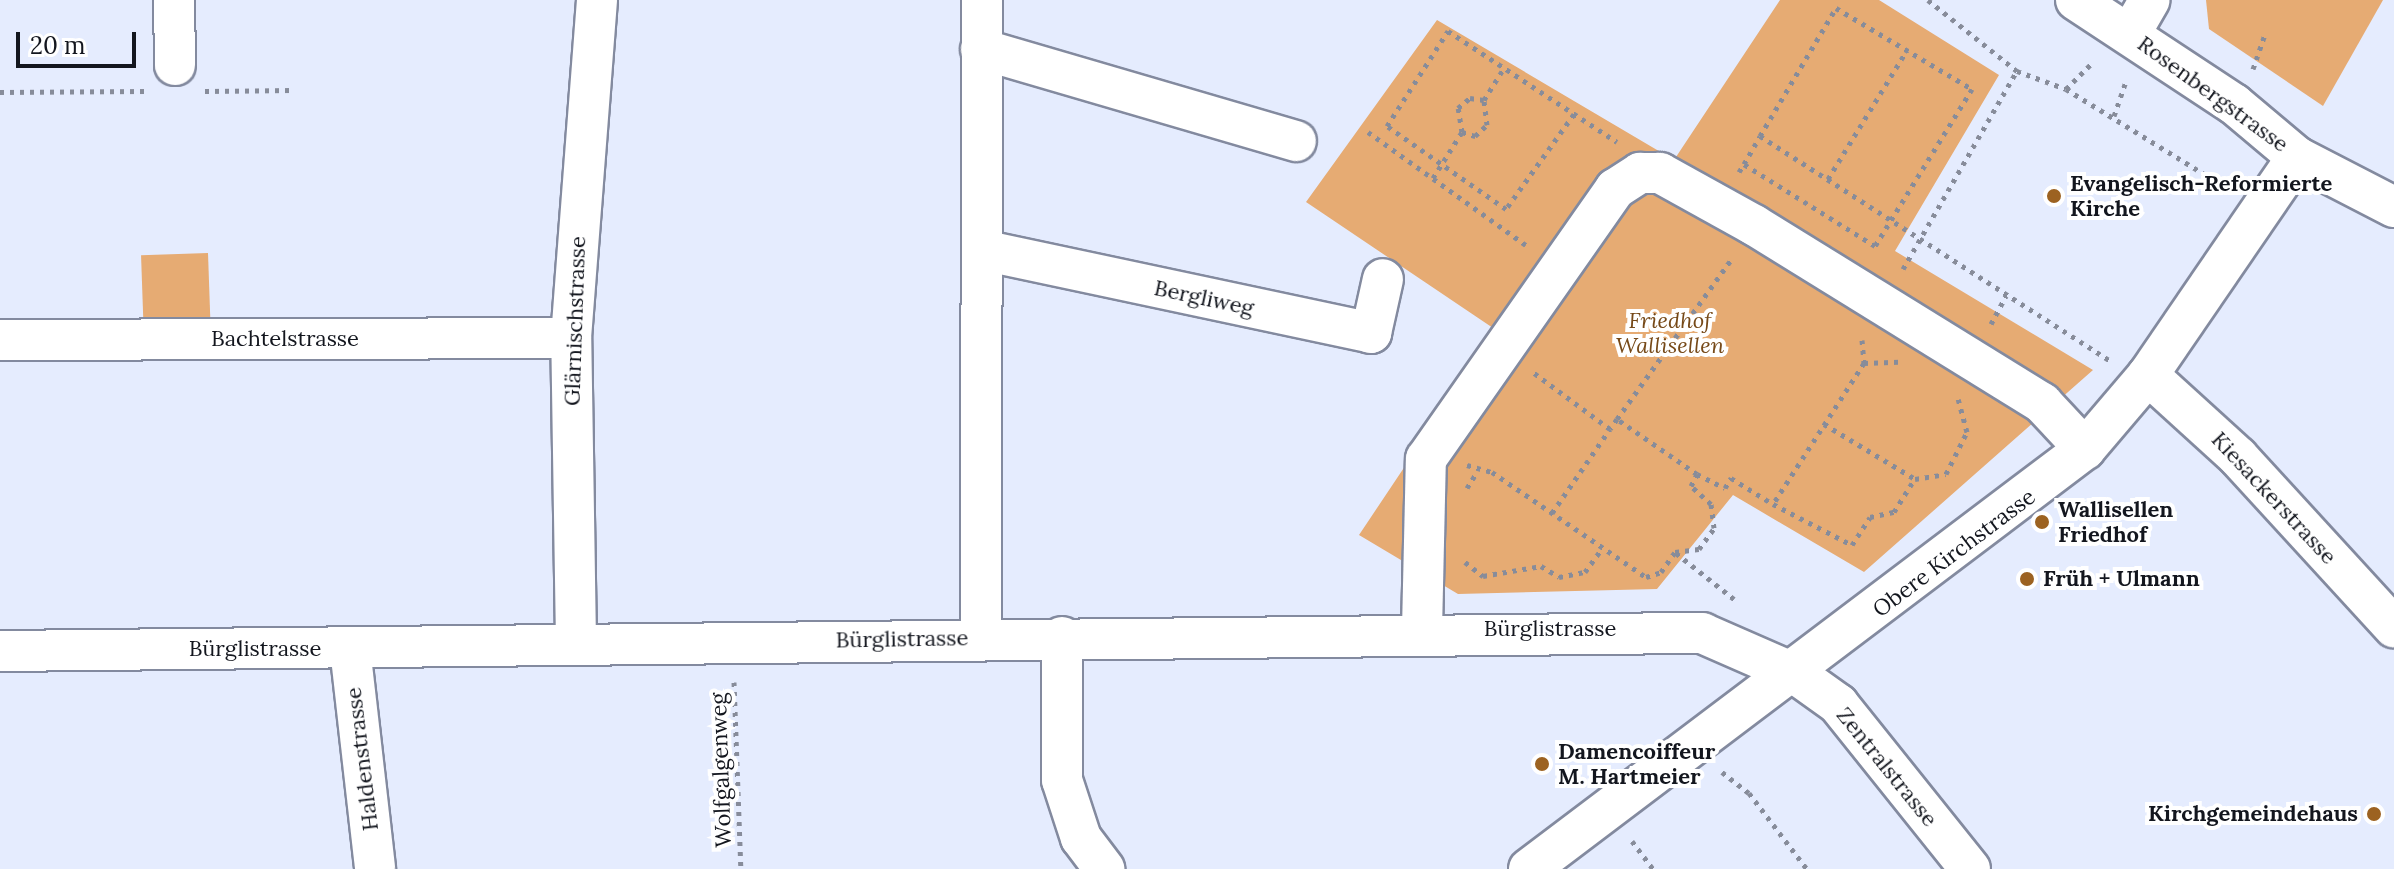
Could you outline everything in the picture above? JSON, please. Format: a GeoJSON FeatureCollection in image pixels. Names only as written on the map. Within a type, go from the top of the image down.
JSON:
{"type":"FeatureCollection","features":[{"type":"Feature","properties":{"kind":"street"},"geometry":{"type":"LineString","coordinates":[[174,0],[175,65]]}},
{"type":"Feature","properties":{"kind":"street","name":"Glärnischstrasse"},"geometry":{"type":"LineString","coordinates":[[576,642],[571,338],[597,0]]}},
{"type":"Feature","properties":{"kind":"street"},"geometry":{"type":"LineString","coordinates":[[981,638],[982,0]]}},
{"type":"Feature","properties":{"kind":"street","name":"Rosenbergstrasse"},"geometry":{"type":"LineString","coordinates":[[2076,0],[2119,55],[2297,157],[2394,207]]}},
{"type":"Feature","properties":{"kind":"street"},"geometry":{"type":"LineString","coordinates":[[2119,55],[2150,0]]}},
{"type":"Feature","properties":{"kind":"street"},"geometry":{"type":"LineString","coordinates":[[981,49],[1296,141]]}},
{"type":"Feature","properties":{"kind":"street","name":"Obere Kirchstrasse"},"geometry":{"type":"LineString","coordinates":[[1529,869],[1796,674],[2085,449],[2148,375],[2297,157]]}},
{"type":"Feature","properties":{"kind":"street"},"geometry":{"type":"LineString","coordinates":[[1422,630],[1426,459],[1615,189],[1640,173],[1660,173],[2042,403],[2085,449]]}},
{"type":"Feature","properties":{"kind":"street","name":"Bergliweg"},"geometry":{"type":"LineString","coordinates":[[982,250],[1371,333],[1383,279]]}},
{"type":"Feature","properties":{"kind":"street","name":"Bachtelstrasse"},"geometry":{"type":"LineString","coordinates":[[0,340],[571,338]]}},
{"type":"Feature","properties":{"kind":"street","name":"Kiesackerstrasse"},"geometry":{"type":"LineString","coordinates":[[2148,375],[2238,457],[2394,627]]}},
{"type":"Feature","properties":{"kind":"street","name":"Bürglistrasse"},"geometry":{"type":"LineString","coordinates":[[0,651],[1422,630],[1702,633],[1796,674]]}},
{"type":"Feature","properties":{"kind":"street"},"geometry":{"type":"LineString","coordinates":[[1062,637],[1062,780],[1081,838],[1104,869]]}},
{"type":"Feature","properties":{"kind":"street","name":"Haldenstrasse"},"geometry":{"type":"LineString","coordinates":[[350,648],[375,869]]}},
{"type":"Feature","properties":{"kind":"street","name":"Zentralstrasse"},"geometry":{"type":"LineString","coordinates":[[1796,674],[1838,704],[1970,869]]}},
{"type":"Feature","properties":{"kind":"path"},"geometry":{"type":"LineString","coordinates":[[1928,0],[2017,71],[2066,89],[2222,184]]}},
{"type":"Feature","properties":{"kind":"path"},"geometry":{"type":"LineString","coordinates":[[1718,207],[1836,8],[1972,89],[1875,246],[1744,164]]}},
{"type":"Feature","properties":{"kind":"path"},"geometry":{"type":"LineString","coordinates":[[1574,114],[1506,209],[1387,126],[1448,31],[1607,134]]}},
{"type":"Feature","properties":{"kind":"path"},"geometry":{"type":"LineString","coordinates":[[2250,78],[2266,32]]}},
{"type":"Feature","properties":{"kind":"path"},"geometry":{"type":"LineString","coordinates":[[1828,179],[1907,50]]}},
{"type":"Feature","properties":{"kind":"path"},"geometry":{"type":"LineString","coordinates":[[2066,89],[2083,67],[2119,55],[2127,92],[2114,116]]}},
{"type":"Feature","properties":{"kind":"path"},"geometry":{"type":"LineString","coordinates":[[1462,132],[1475,136],[1487,125],[1484,100],[1504,68]]}},
{"type":"Feature","properties":{"kind":"path"},"geometry":{"type":"LineString","coordinates":[[1773,504],[1864,363],[1862,339],[2017,71]]}},
{"type":"Feature","properties":{"kind":"path"},"geometry":{"type":"LineString","coordinates":[[1433,178],[1462,132],[1458,108],[1470,98],[1484,100]]}},
{"type":"Feature","properties":{"kind":"path"},"geometry":{"type":"LineString","coordinates":[[1368,132],[1560,269]]}},
{"type":"Feature","properties":{"kind":"path"},"geometry":{"type":"LineString","coordinates":[[1760,136],[1893,218],[1919,242],[2109,360]]}},
{"type":"Feature","properties":{"kind":"path"},"geometry":{"type":"LineString","coordinates":[[1552,513],[1727,264]]}},
{"type":"Feature","properties":{"kind":"path"},"geometry":{"type":"LineString","coordinates":[[1996,315],[2006,296]]}},
{"type":"Feature","properties":{"kind":"path"},"geometry":{"type":"LineString","coordinates":[[1502,350],[1610,429]]}},
{"type":"Feature","properties":{"kind":"path"},"geometry":{"type":"LineString","coordinates":[[1864,363],[1898,362],[1910,369]]}},
{"type":"Feature","properties":{"kind":"path"},"geometry":{"type":"LineString","coordinates":[[1824,424],[1915,479],[1946,474],[1967,432],[1959,399],[1946,392]]}},
{"type":"Feature","properties":{"kind":"path"},"geometry":{"type":"LineString","coordinates":[[1617,419],[1697,474],[1725,488],[1731,478],[1773,504],[1852,545],[1870,517],[1894,512],[1915,479]]}},
{"type":"Feature","properties":{"kind":"path"},"geometry":{"type":"LineString","coordinates":[[1438,443],[1477,472],[1492,472],[1646,577],[1661,572],[1675,552],[1699,549],[1714,528],[1711,504],[1691,486],[1697,474]]}},
{"type":"Feature","properties":{"kind":"path"},"geometry":{"type":"LineString","coordinates":[[1463,495],[1477,472]]}},
{"type":"Feature","properties":{"kind":"path"},"geometry":{"type":"LineString","coordinates":[[1463,549],[1466,563],[1483,576],[1541,566],[1559,577],[1585,572],[1602,549]]}},
{"type":"Feature","properties":{"kind":"path"},"geometry":{"type":"LineString","coordinates":[[1675,552],[1734,599]]}},
{"type":"Feature","properties":{"kind":"path","name":"Wolfgalgenweg"},"geometry":{"type":"LineString","coordinates":[[734,670],[741,869]]}},
{"type":"Feature","properties":{"kind":"path"},"geometry":{"type":"LineString","coordinates":[[1716,765],[1731,786],[1749,793],[1807,869]]}},
{"type":"Feature","properties":{"kind":"path"},"geometry":{"type":"LineString","coordinates":[[1627,833],[1653,869]]}},
{"type":"Feature","properties":{"kind":"green space","name":"Friedhof Wallisellen"},"geometry":{"type":"Polygon","coordinates":[[[1780,0],[1879,0],[1999,75],[1895,251],[2093,370],[1864,572],[1733,495],[1657,589],[1458,594],[1359,535],[1496,330],[1306,202],[1437,20],[1674,160],[1780,0]]]}},
{"type":"Feature","properties":{"kind":"green space"},"geometry":{"type":"Polygon","coordinates":[[[2206,0],[2383,0],[2323,106],[2209,29],[2206,0]]]}},
{"type":"Feature","properties":{"kind":"green space"},"geometry":{"type":"Polygon","coordinates":[[[208,253],[211,326],[144,328],[141,255],[208,253]]]}},
{"type":"Feature","properties":{"kind":"place","name":"Evangelisch-Reformierte Kirche"},"geometry":{"type":"Point","coordinates":[2054,196]}},
{"type":"Feature","properties":{"kind":"place","name":"Wallisellen Friedhof"},"geometry":{"type":"Point","coordinates":[2042,522]}},
{"type":"Feature","properties":{"kind":"place","name":"Früh + Ulmann"},"geometry":{"type":"Point","coordinates":[2027,579]}},
{"type":"Feature","properties":{"kind":"place","name":"Damencoiffeur M. Hartmeier"},"geometry":{"type":"Point","coordinates":[1542,764]}},
{"type":"Feature","properties":{"kind":"place","name":"Kirchgemeindehaus"},"geometry":{"type":"Point","coordinates":[2374,814]}}]}
